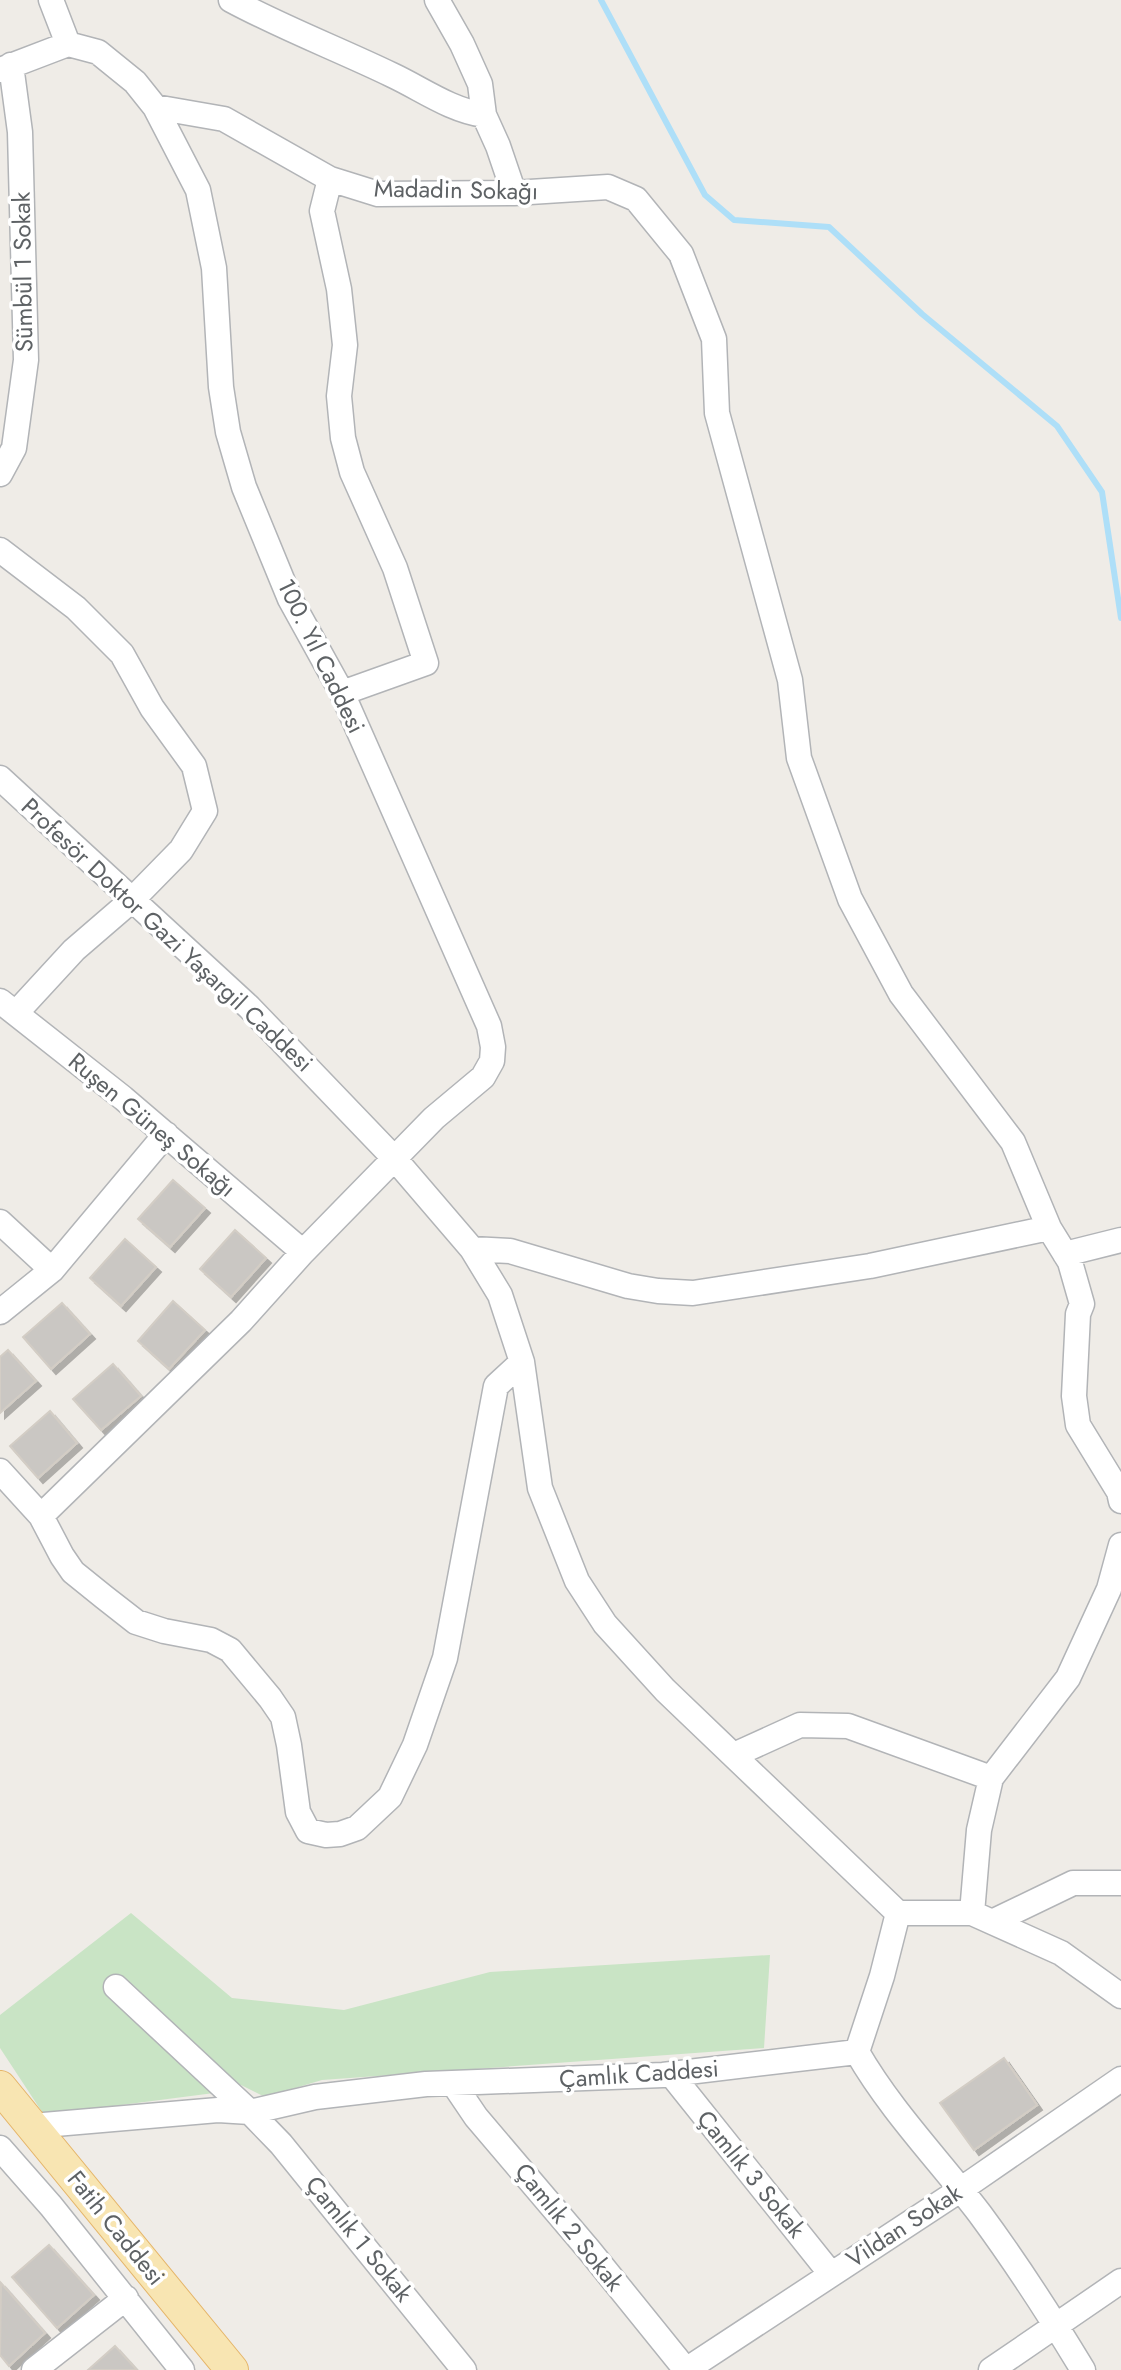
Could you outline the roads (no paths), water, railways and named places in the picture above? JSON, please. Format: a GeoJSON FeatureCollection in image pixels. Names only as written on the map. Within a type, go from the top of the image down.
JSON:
{"type":"FeatureCollection","features":[{"type":"Feature","properties":{"kind":"main road","name":"Fatih Caddesi"},"geometry":{"type":"LineString","coordinates":[[0,2087],[232,2370]]}},
{"type":"Feature","properties":{"kind":"street"},"geometry":{"type":"LineString","coordinates":[[51,0],[68,44]]}},
{"type":"Feature","properties":{"kind":"street"},"geometry":{"type":"LineString","coordinates":[[231,0],[307,38],[391,74],[464,112],[484,115]]}},
{"type":"Feature","properties":{"kind":"street"},"geometry":{"type":"LineString","coordinates":[[437,0],[462,44],[480,84],[484,115],[514,193]]}},
{"type":"Feature","properties":{"kind":"street"},"geometry":{"type":"LineString","coordinates":[[6,67],[68,44],[98,52],[135,82],[155,107]]}},
{"type":"Feature","properties":{"kind":"street","name":"Sümbül 1 Sokak"},"geometry":{"type":"LineString","coordinates":[[0,474],[14,448],[26,360],[20,132],[6,67]]}},
{"type":"Feature","properties":{"kind":"street","name":"Madadin Sokağı"},"geometry":{"type":"LineString","coordinates":[[155,107],[224,119],[330,178],[378,194],[514,193],[608,187],[636,199],[681,254],[714,339],[717,413],[790,680],[799,758],[850,900],[901,994],[1013,1142],[1049,1228]]}},
{"type":"Feature","properties":{"kind":"street","name":"100. Yıl Caddesi"},"geometry":{"type":"LineString","coordinates":[[41,1516],[241,1321],[303,1252],[434,1118],[483,1077],[492,1061],[493,1047],[489,1026],[341,693],[290,599],[244,487],[228,432],[221,387],[214,268],[198,190],[155,107]]}},
{"type":"Feature","properties":{"kind":"street"},"geometry":{"type":"LineString","coordinates":[[330,178],[322,211],[339,289],[345,345],[339,396],[343,438],[352,472],[395,568],[426,663],[341,693]]}},
{"type":"Feature","properties":{"kind":"street"},"geometry":{"type":"LineString","coordinates":[[0,550],[76,608],[122,654],[152,708],[194,765],[205,811],[181,850],[132,900],[8,1007]]}},
{"type":"Feature","properties":{"kind":"street","name":"Profesör Doktor Gazi Yaşargil Caddesi"},"geometry":{"type":"LineString","coordinates":[[0,778],[249,1007],[394,1158],[472,1249],[500,1295],[522,1362],[540,1488],[577,1581],[605,1624],[665,1690],[898,1913]]}},
{"type":"Feature","properties":{"kind":"street","name":"Ruşen Güneş Sokağı"},"geometry":{"type":"LineString","coordinates":[[8,1007],[166,1135],[303,1252]]}},
{"type":"Feature","properties":{"kind":"street"},"geometry":{"type":"LineString","coordinates":[[0,1312],[52,1270],[166,1135]]}},
{"type":"Feature","properties":{"kind":"street"},"geometry":{"type":"LineString","coordinates":[[0,1222],[52,1270]]}},
{"type":"Feature","properties":{"kind":"street"},"geometry":{"type":"LineString","coordinates":[[472,1249],[510,1251],[628,1286],[693,1293],[870,1265],[1049,1228],[1070,1262],[1082,1304],[1078,1314],[1074,1396],[1078,1425],[1119,1493],[1121,1501]]}},
{"type":"Feature","properties":{"kind":"street"},"geometry":{"type":"LineString","coordinates":[[1065,1254],[1121,1240]]}},
{"type":"Feature","properties":{"kind":"street"},"geometry":{"type":"LineString","coordinates":[[0,1471],[41,1516],[73,1572],[136,1622],[164,1631],[211,1640],[230,1650],[283,1717],[299,1812],[307,1831],[326,1835],[340,1834],[357,1828],[390,1797],[415,1745],[445,1658],[496,1385],[522,1362]]}},
{"type":"Feature","properties":{"kind":"street"},"geometry":{"type":"LineString","coordinates":[[982,1918],[979,1830],[991,1778],[1068,1678],[1110,1590],[1121,1545]]}},
{"type":"Feature","properties":{"kind":"street"},"geometry":{"type":"LineString","coordinates":[[734,1755],[800,1725],[848,1727],[991,1778]]}},
{"type":"Feature","properties":{"kind":"street"},"geometry":{"type":"LineString","coordinates":[[982,1918],[1073,1883],[1121,1884]]}},
{"type":"Feature","properties":{"kind":"street"},"geometry":{"type":"LineString","coordinates":[[1083,2370],[1056,2325],[980,2214],[874,2082],[857,2052],[882,1976],[898,1913],[982,1918],[1062,1953],[1121,1996]]}},
{"type":"Feature","properties":{"kind":"street","name":"Çamlık 1 Sokak"},"geometry":{"type":"LineString","coordinates":[[116,1987],[281,2144],[464,2370]]}},
{"type":"Feature","properties":{"kind":"street","name":"Çamlık Caddesi"},"geometry":{"type":"LineString","coordinates":[[32,2126],[218,2110],[250,2112],[315,2096],[453,2083],[671,2074],[857,2052]]}},
{"type":"Feature","properties":{"kind":"street","name":"Çamlık 3 Sokak"},"geometry":{"type":"LineString","coordinates":[[671,2074],[831,2274]]}},
{"type":"Feature","properties":{"kind":"street","name":"Vildan Sokak"},"geometry":{"type":"LineString","coordinates":[[686,2370],[960,2190],[1121,2079]]}},
{"type":"Feature","properties":{"kind":"street","name":"Çamlık 2 Sokak"},"geometry":{"type":"LineString","coordinates":[[453,2083],[476,2117],[572,2229],[686,2370]]}},
{"type":"Feature","properties":{"kind":"street"},"geometry":{"type":"LineString","coordinates":[[0,2149],[51,2206],[182,2370]]}},
{"type":"Feature","properties":{"kind":"street"},"geometry":{"type":"LineString","coordinates":[[990,2370],[1121,2281]]}},
{"type":"Feature","properties":{"kind":"street"},"geometry":{"type":"LineString","coordinates":[[34,2370],[126,2298]]}},
{"type":"Feature","properties":{"kind":"waterway"},"geometry":{"type":"LineString","coordinates":[[601,0],[705,195],[734,220],[829,227],[922,314],[1057,426],[1102,492],[1121,618]]}}]}
